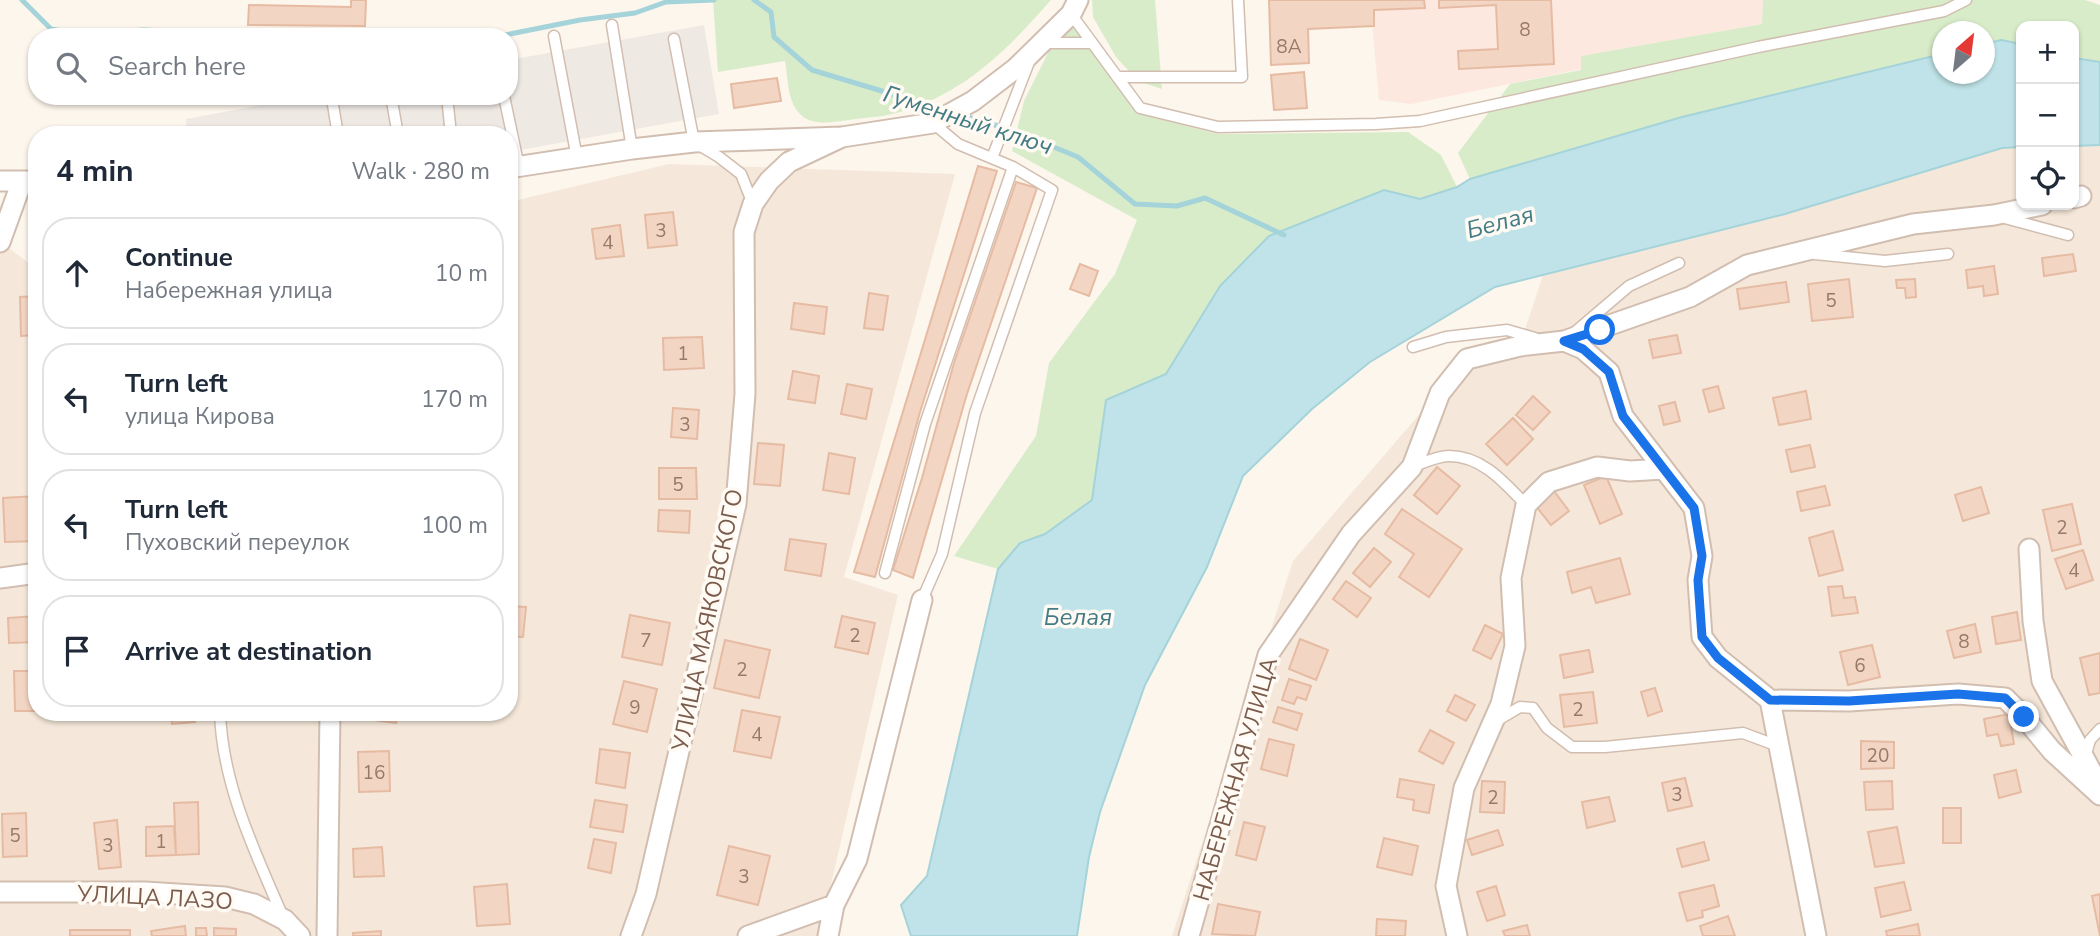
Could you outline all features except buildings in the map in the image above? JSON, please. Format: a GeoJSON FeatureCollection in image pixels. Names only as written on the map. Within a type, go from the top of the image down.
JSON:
{"type":"FeatureCollection","features":[{"type":"Feature","properties":{"kind":"street"},"geometry":{"type":"LineString","coordinates":[[518,167],[694,142],[842,137],[933,123],[973,101],[1016,68],[1074,7]]}},
{"type":"Feature","properties":{"kind":"street","name":"УЛИЦА МАЯКОВСКОГО"},"geometry":{"type":"LineString","coordinates":[[631,936],[646,894],[736,504],[745,394],[744,232],[753,204],[769,181],[789,162],[842,137]]}},
{"type":"Feature","properties":{"kind":"street"},"geometry":{"type":"LineString","coordinates":[[0,181],[28,181]]}},
{"type":"Feature","properties":{"kind":"street"},"geometry":{"type":"LineString","coordinates":[[0,242],[28,183]]}},
{"type":"Feature","properties":{"kind":"street"},"geometry":{"type":"LineString","coordinates":[[1556,342],[1690,297],[1746,265],[1913,224],[2018,210]]}},
{"type":"Feature","properties":{"kind":"street"},"geometry":{"type":"LineString","coordinates":[[1556,342],[1583,349],[1609,372],[1623,416],[1694,508],[1702,556],[1698,580],[1702,637],[1718,658],[1770,700],[1849,701],[1958,694],[2005,698],[2052,751],[2100,795]]}},
{"type":"Feature","properties":{"kind":"street","name":"НАБЕРЕЖНАЯ УЛИЦА"},"geometry":{"type":"LineString","coordinates":[[1189,936],[1268,654],[1351,534],[1412,467],[1440,393],[1467,359],[1520,345],[1556,342]]}},
{"type":"Feature","properties":{"kind":"street"},"geometry":{"type":"LineString","coordinates":[[1457,936],[1446,886],[1464,788],[1501,704],[1515,646],[1511,578],[1526,505],[1549,482],[1597,467],[1630,471],[1664,469]]}},
{"type":"Feature","properties":{"kind":"street"},"geometry":{"type":"LineString","coordinates":[[2029,549],[2033,621],[2042,681],[2100,787]]}},
{"type":"Feature","properties":{"kind":"street"},"geometry":{"type":"LineString","coordinates":[[0,578],[28,574]]}},
{"type":"Feature","properties":{"kind":"street"},"geometry":{"type":"LineString","coordinates":[[828,936],[834,905],[857,859],[922,600]]}},
{"type":"Feature","properties":{"kind":"street"},"geometry":{"type":"LineString","coordinates":[[1770,700],[1816,936]]}},
{"type":"Feature","properties":{"kind":"street"},"geometry":{"type":"LineString","coordinates":[[327,936],[330,721]]}},
{"type":"Feature","properties":{"kind":"street","name":"УЛИЦА ЛАЗО"},"geometry":{"type":"LineString","coordinates":[[0,892],[145,892],[225,897],[254,904],[285,920],[300,936]]}},
{"type":"Feature","properties":{"kind":"street"},"geometry":{"type":"LineString","coordinates":[[748,936],[834,905]]}},
{"type":"Feature","properties":{"kind":"lane"},"geometry":{"type":"LineString","coordinates":[[1117,77],[1242,77],[1237,0]]}},
{"type":"Feature","properties":{"kind":"lane"},"geometry":{"type":"LineString","coordinates":[[1074,7],[1092,43],[1140,108],[1218,127],[1420,121],[1758,47],[1944,11],[1966,0]]}},
{"type":"Feature","properties":{"kind":"lane"},"geometry":{"type":"LineString","coordinates":[[612,25],[632,149]]}},
{"type":"Feature","properties":{"kind":"lane"},"geometry":{"type":"LineString","coordinates":[[554,36],[577,158]]}},
{"type":"Feature","properties":{"kind":"lane"},"geometry":{"type":"LineString","coordinates":[[674,39],[694,142],[741,174],[753,204]]}},
{"type":"Feature","properties":{"kind":"lane"},"geometry":{"type":"LineString","coordinates":[[992,158],[1037,47],[1092,43]]}},
{"type":"Feature","properties":{"kind":"lane"},"geometry":{"type":"LineString","coordinates":[[333,105],[336,126]]}},
{"type":"Feature","properties":{"kind":"lane"},"geometry":{"type":"LineString","coordinates":[[393,105],[396,126]]}},
{"type":"Feature","properties":{"kind":"lane"},"geometry":{"type":"LineString","coordinates":[[448,105],[450,126]]}},
{"type":"Feature","properties":{"kind":"lane"},"geometry":{"type":"LineString","coordinates":[[505,105],[508,126]]}},
{"type":"Feature","properties":{"kind":"lane"},"geometry":{"type":"LineString","coordinates":[[922,600],[942,554],[975,413],[1052,190],[1013,167],[958,144],[933,123]]}},
{"type":"Feature","properties":{"kind":"lane"},"geometry":{"type":"LineString","coordinates":[[885,573],[925,424],[1013,167]]}},
{"type":"Feature","properties":{"kind":"lane"},"geometry":{"type":"LineString","coordinates":[[1994,215],[2068,235]]}},
{"type":"Feature","properties":{"kind":"lane"},"geometry":{"type":"LineString","coordinates":[[1797,252],[1885,261],[1948,254]]}},
{"type":"Feature","properties":{"kind":"lane"},"geometry":{"type":"LineString","coordinates":[[1413,347],[1446,337],[1507,330],[1556,342],[1629,285],[1679,263]]}},
{"type":"Feature","properties":{"kind":"lane"},"geometry":{"type":"LineString","coordinates":[[1412,467],[1447,456],[1474,459],[1504,482],[1526,505]]}},
{"type":"Feature","properties":{"kind":"lane"},"geometry":{"type":"LineString","coordinates":[[1493,723],[1520,707],[1533,708],[1547,729],[1572,747],[1617,746],[1742,733],[1779,746]]}},
{"type":"Feature","properties":{"kind":"lane"},"geometry":{"type":"LineString","coordinates":[[221,721],[232,787],[256,854],[285,920]]}},
{"type":"Feature","properties":{"kind":"lane"},"geometry":{"type":"LineString","coordinates":[[2084,759],[2090,740],[2100,729]]}},
{"type":"Feature","properties":{"kind":"shaded area"},"geometry":{"type":"Polygon","coordinates":[[[1370,0],[1763,0],[1762,24],[1581,56],[1582,69],[1411,104],[1379,100],[1370,0]]]}},
{"type":"Feature","properties":{"kind":"shaded area"},"geometry":{"type":"Polygon","coordinates":[[[704,25],[719,114],[518,150],[518,126],[186,126],[186,119],[261,105],[518,105],[518,58],[704,25]]]}},
{"type":"Feature","properties":{"kind":"shaded area"},"geometry":{"type":"Polygon","coordinates":[[[2079,144],[2100,144],[2100,936],[1172,936],[1293,561],[1467,359],[1520,345],[1543,275],[2006,145],[2016,145],[2016,210],[2079,210],[2079,144]]]}},
{"type":"Feature","properties":{"kind":"shaded area"},"geometry":{"type":"Polygon","coordinates":[[[669,164],[955,174],[844,577],[898,595],[819,936],[0,936],[0,241],[28,262],[28,721],[518,721],[518,200],[669,164]]]}},
{"type":"Feature","properties":{"kind":"green space"},"geometry":{"type":"Polygon","coordinates":[[[713,0],[1051,0],[1019,35],[985,66],[926,103],[876,117],[816,122],[804,117],[795,107],[790,95],[785,61],[718,72],[713,0]]]}},
{"type":"Feature","properties":{"kind":"green space"},"geometry":{"type":"Polygon","coordinates":[[[1092,0],[1155,0],[1162,89],[1138,81],[1116,57],[1093,17],[1092,0]]]}},
{"type":"Feature","properties":{"kind":"green space"},"geometry":{"type":"Polygon","coordinates":[[[1763,0],[2085,0],[2100,5],[2100,62],[2079,59],[2079,21],[2016,21],[2016,43],[1995,42],[1995,21],[1932,21],[1932,56],[1682,117],[1470,179],[1458,153],[1510,84],[1581,70],[1581,56],[1762,24],[1763,0]]]}},
{"type":"Feature","properties":{"kind":"green space"},"geometry":{"type":"Polygon","coordinates":[[[1073,27],[1083,36],[1137,113],[1218,134],[1408,132],[1441,155],[1457,187],[1420,199],[1383,190],[1220,286],[1166,374],[1107,400],[1092,500],[1045,534],[1020,543],[998,569],[954,556],[1036,436],[1049,363],[1115,274],[1137,220],[1012,151],[1024,101],[1056,37],[1073,27]]]}},
{"type":"Feature","properties":{"kind":"water","name":"Белая"},"geometry":{"type":"Polygon","coordinates":[[[1995,42],[2016,43],[2016,147],[2002,148],[1785,214],[1495,287],[1370,362],[1312,409],[1243,476],[1207,567],[1145,685],[1100,812],[1089,857],[1077,936],[911,936],[901,905],[927,876],[998,569],[1020,543],[1045,534],[1092,500],[1106,400],[1166,374],[1220,286],[1269,236],[1384,190],[1420,199],[1457,187],[1470,179],[1682,117],[1932,56],[1932,84],[1995,84],[1995,42]]]}},
{"type":"Feature","properties":{"kind":"water"},"geometry":{"type":"Polygon","coordinates":[[[2079,59],[2100,62],[2100,145],[2079,146],[2079,59]]]}},
{"type":"Feature","properties":{"kind":"waterway","name":"Гуменный ключ"},"geometry":{"type":"LineString","coordinates":[[22,0],[50,28]]}},
{"type":"Feature","properties":{"kind":"waterway","name":"Гуменный ключ"},"geometry":{"type":"LineString","coordinates":[[518,32],[635,13],[666,2],[714,0]]}},
{"type":"Feature","properties":{"kind":"waterway","name":"Гуменный ключ"},"geometry":{"type":"LineString","coordinates":[[754,0],[771,12],[774,37],[812,70],[945,110]]}},
{"type":"Feature","properties":{"kind":"waterway","name":"Гуменный ключ"},"geometry":{"type":"LineString","coordinates":[[961,115],[1012,130],[1078,157],[1135,204],[1177,206],[1205,198],[1284,235]]}},
{"type":"Feature","properties":{"kind":"route"},"geometry":{"type":"LineString","coordinates":[[1600,330],[1564,341],[1583,349],[1609,372],[1623,416],[1694,508],[1702,556],[1698,580],[1702,637],[1718,658],[1770,700],[1849,701],[1958,694],[2005,698],[2024,717]]}}]}
